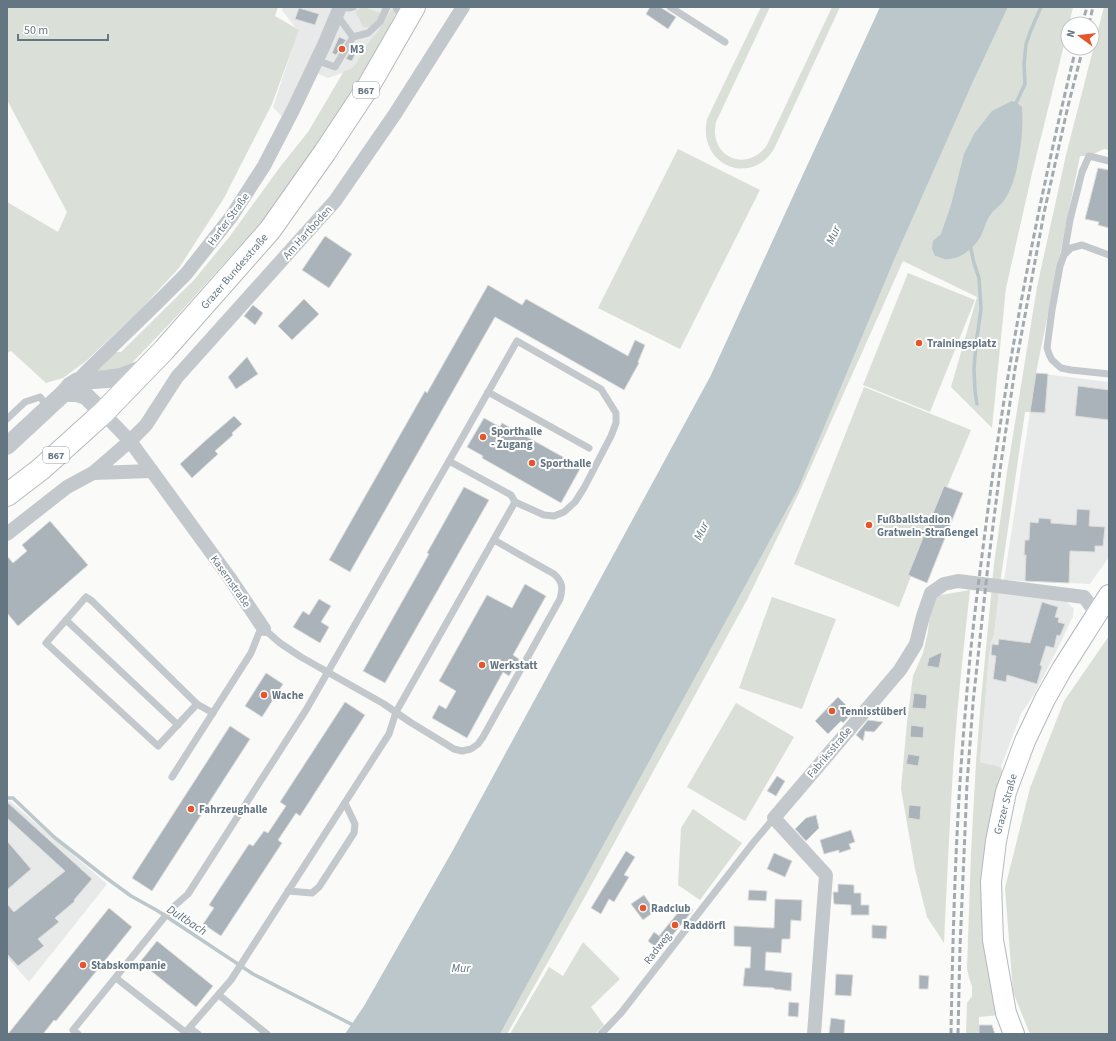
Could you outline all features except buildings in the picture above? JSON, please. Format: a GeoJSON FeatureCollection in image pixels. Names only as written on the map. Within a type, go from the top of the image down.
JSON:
{"type":"FeatureCollection","features":[{"type":"Feature","properties":{"kind":"main road","name":"Grazer Bundesstraße"},"geometry":{"type":"LineString","coordinates":[[7,495],[41,469],[103,413],[206,304],[270,230],[325,152],[368,87],[400,16],[414,7]]}},
{"type":"Feature","properties":{"kind":"main road","name":"Grazer Straße"},"geometry":{"type":"LineString","coordinates":[[1014,1034],[1006,1013],[993,940],[991,882],[996,841],[1006,792],[1025,741],[1048,693],[1109,595]]}},
{"type":"Feature","properties":{"kind":"street","name":"Am Hartboden"},"geometry":{"type":"LineString","coordinates":[[130,441],[146,425],[177,377],[335,201],[395,114],[463,7]]}},
{"type":"Feature","properties":{"kind":"street","name":"Harter Straße"},"geometry":{"type":"LineString","coordinates":[[7,446],[70,386],[87,378],[186,274],[231,217],[264,166],[293,110],[340,10]]}},
{"type":"Feature","properties":{"kind":"street"},"geometry":{"type":"LineString","coordinates":[[87,378],[121,377],[148,367]]}},
{"type":"Feature","properties":{"kind":"street"},"geometry":{"type":"LineString","coordinates":[[87,378],[104,388],[107,396],[103,413]]}},
{"type":"Feature","properties":{"kind":"street"},"geometry":{"type":"LineString","coordinates":[[64,393],[77,393],[86,396],[103,413]]}},
{"type":"Feature","properties":{"kind":"street","name":"Kasernstraße"},"geometry":{"type":"LineString","coordinates":[[103,413],[130,441],[230,577],[264,629]]}},
{"type":"Feature","properties":{"kind":"street"},"geometry":{"type":"LineString","coordinates":[[7,534],[67,487],[93,473],[130,441]]}},
{"type":"Feature","properties":{"kind":"street"},"geometry":{"type":"LineString","coordinates":[[93,473],[152,471]]}},
{"type":"Feature","properties":{"kind":"street","name":"Fabriksstraße"},"geometry":{"type":"LineString","coordinates":[[774,818],[900,670],[916,644],[931,593],[944,584],[958,581],[1084,597],[1097,614]]}},
{"type":"Feature","properties":{"kind":"street"},"geometry":{"type":"LineString","coordinates":[[774,818],[826,875],[814,1034]]}},
{"type":"Feature","properties":{"kind":"lane"},"geometry":{"type":"LineString","coordinates":[[353,7],[340,10],[353,37]]}},
{"type":"Feature","properties":{"kind":"lane"},"geometry":{"type":"LineString","coordinates":[[316,60],[335,67],[353,37],[368,33],[380,22],[387,7]]}},
{"type":"Feature","properties":{"kind":"lane"},"geometry":{"type":"LineString","coordinates":[[674,8],[726,42]]}},
{"type":"Feature","properties":{"kind":"lane"},"geometry":{"type":"LineString","coordinates":[[1109,161],[1089,156],[1082,172],[1070,220],[1064,255],[1060,266],[1047,343],[1048,354],[1061,368],[1109,374]]}},
{"type":"Feature","properties":{"kind":"lane"},"geometry":{"type":"LineString","coordinates":[[1064,255],[1071,248],[1082,245],[1109,255]]}},
{"type":"Feature","properties":{"kind":"lane"},"geometry":{"type":"LineString","coordinates":[[78,1034],[73,1030],[171,909],[188,894],[306,710],[516,341],[601,389],[616,413],[616,423],[611,436],[584,488],[575,502],[564,512],[554,516],[544,515],[515,502],[511,495],[449,461]]}},
{"type":"Feature","properties":{"kind":"lane"},"geometry":{"type":"LineString","coordinates":[[488,392],[589,448]]}},
{"type":"Feature","properties":{"kind":"lane"},"geometry":{"type":"LineString","coordinates":[[7,419],[26,402],[40,397],[48,407]]}},
{"type":"Feature","properties":{"kind":"lane"},"geometry":{"type":"LineString","coordinates":[[186,1031],[231,980],[389,734],[396,712],[515,502]]}},
{"type":"Feature","properties":{"kind":"lane","name":"Kasernstraße"},"geometry":{"type":"LineString","coordinates":[[264,629],[280,643],[301,657],[384,704],[454,749],[462,751],[471,749],[478,744],[487,730],[560,600],[562,591],[560,579],[554,574],[494,540]]}},
{"type":"Feature","properties":{"kind":"lane"},"geometry":{"type":"LineString","coordinates":[[197,704],[158,746],[46,643],[86,597],[92,601],[197,704],[213,713]]}},
{"type":"Feature","properties":{"kind":"lane"},"geometry":{"type":"LineString","coordinates":[[66,620],[178,725]]}},
{"type":"Feature","properties":{"kind":"lane"},"geometry":{"type":"LineString","coordinates":[[172,777],[252,653],[259,633],[264,629]]}},
{"type":"Feature","properties":{"kind":"lane"},"geometry":{"type":"LineString","coordinates":[[288,891],[312,892],[319,887],[354,833],[355,824],[345,803]]}},
{"type":"Feature","properties":{"kind":"lane","name":"Radweg"},"geometry":{"type":"LineString","coordinates":[[600,1034],[621,1013],[774,818]]}},
{"type":"Feature","properties":{"kind":"lane"},"geometry":{"type":"LineString","coordinates":[[116,978],[186,1031],[198,1034]]}},
{"type":"Feature","properties":{"kind":"lane"},"geometry":{"type":"LineString","coordinates":[[219,995],[267,1034]]}},
{"type":"Feature","properties":{"kind":"shaded area"},"geometry":{"type":"Polygon","coordinates":[[[7,7],[278,7],[275,16],[299,30],[272,104],[224,198],[179,268],[140,310],[86,361],[63,378],[46,383],[11,351],[7,353],[7,202],[58,232],[67,212],[7,100],[7,7]]]}},
{"type":"Feature","properties":{"kind":"shaded area"},"geometry":{"type":"Polygon","coordinates":[[[283,7],[397,7],[354,69],[328,78],[308,69],[282,117],[273,107],[298,31],[282,10],[283,7]]]}},
{"type":"Feature","properties":{"kind":"shaded area"},"geometry":{"type":"Polygon","coordinates":[[[362,7],[380,13],[382,7],[384,7],[374,24],[363,27],[356,13],[356,11],[362,7]]]}},
{"type":"Feature","properties":{"kind":"shaded area"},"geometry":{"type":"Polygon","coordinates":[[[761,7],[770,7],[716,122],[715,134],[718,144],[723,152],[731,158],[740,160],[749,159],[759,154],[767,145],[832,7],[840,7],[774,149],[764,161],[752,167],[740,169],[728,166],[717,159],[710,148],[706,135],[707,119],[761,7]]]}},
{"type":"Feature","properties":{"kind":"shaded area"},"geometry":{"type":"Polygon","coordinates":[[[1008,7],[1073,7],[1071,16],[1060,16],[1060,56],[1061,56],[1033,169],[1006,288],[992,428],[951,387],[977,297],[903,261],[799,493],[748,598],[582,902],[507,1034],[500,1034],[797,489],[895,258],[972,84],[1008,7]]]}},
{"type":"Feature","properties":{"kind":"shaded area"},"geometry":{"type":"Polygon","coordinates":[[[1104,7],[1109,7],[1109,150],[1104,149],[1089,156],[1080,156],[1036,373],[1030,412],[1025,412],[999,590],[994,635],[991,642],[989,655],[980,762],[1001,767],[1004,778],[995,815],[999,1015],[979,1017],[979,1034],[966,1034],[967,1003],[972,996],[972,986],[967,968],[976,762],[994,564],[1007,472],[1037,287],[1066,155],[1091,56],[1100,56],[1100,23],[1104,7]]]}},
{"type":"Feature","properties":{"kind":"shaded area"},"geometry":{"type":"Polygon","coordinates":[[[392,9],[394,9],[395,14],[391,30],[326,134],[265,218],[174,319],[131,364],[123,370],[90,374],[115,352],[121,352],[194,280],[230,236],[280,167],[308,132],[344,71],[351,69],[356,64],[370,40],[377,33],[392,9]]]}},
{"type":"Feature","properties":{"kind":"shaded area"},"geometry":{"type":"Polygon","coordinates":[[[678,149],[760,190],[680,349],[598,308],[678,149]]]}},
{"type":"Feature","properties":{"kind":"shaded area","name":"Trainingsplatz"},"geometry":{"type":"Polygon","coordinates":[[[908,273],[975,300],[930,412],[863,385],[908,273]]]}},
{"type":"Feature","properties":{"kind":"shaded area"},"geometry":{"type":"Polygon","coordinates":[[[1036,373],[1109,382],[1109,557],[1090,584],[1004,580],[1036,373]]]}},
{"type":"Feature","properties":{"kind":"shaded area","name":"Fußballstadion Gratwein-Straßengel"},"geometry":{"type":"Polygon","coordinates":[[[864,387],[971,430],[947,487],[944,486],[908,575],[911,576],[899,607],[794,564],[864,387]]]}},
{"type":"Feature","properties":{"kind":"shaded area"},"geometry":{"type":"Polygon","coordinates":[[[970,590],[954,753],[944,943],[927,917],[915,869],[901,789],[913,676],[923,653],[928,632],[930,608],[935,596],[970,590]]]}},
{"type":"Feature","properties":{"kind":"shaded area"},"geometry":{"type":"Polygon","coordinates":[[[999,590],[1065,600],[1074,609],[1073,616],[1062,640],[1035,693],[1021,714],[1001,767],[980,762],[989,655],[991,642],[994,635],[999,590]]]}},
{"type":"Feature","properties":{"kind":"shaded area"},"geometry":{"type":"Polygon","coordinates":[[[772,597],[836,619],[802,709],[739,688],[772,597]]]}},
{"type":"Feature","properties":{"kind":"shaded area"},"geometry":{"type":"Polygon","coordinates":[[[1109,636],[1109,1034],[1030,1034],[1013,992],[1005,888],[1030,788],[1064,701],[1109,636]]]}},
{"type":"Feature","properties":{"kind":"shaded area"},"geometry":{"type":"Polygon","coordinates":[[[736,703],[794,737],[745,821],[687,787],[736,703]]]}},
{"type":"Feature","properties":{"kind":"shaded area"},"geometry":{"type":"Polygon","coordinates":[[[10,801],[107,884],[29,982],[7,957],[7,803],[10,801]]]}},
{"type":"Feature","properties":{"kind":"shaded area"},"geometry":{"type":"Polygon","coordinates":[[[693,809],[742,843],[700,900],[678,885],[681,828],[693,809]]]}},
{"type":"Feature","properties":{"kind":"shaded area"},"geometry":{"type":"Polygon","coordinates":[[[583,942],[620,979],[591,1007],[604,1025],[595,1034],[510,1034],[549,967],[563,976],[583,942]]]}},
{"type":"Feature","properties":{"kind":"water","name":"Mur"},"geometry":{"type":"Polygon","coordinates":[[[880,7],[1008,7],[972,84],[895,258],[798,489],[500,1034],[345,1034],[364,1006],[453,850],[710,377],[880,7]]]}},
{"type":"Feature","properties":{"kind":"water"},"geometry":{"type":"Polygon","coordinates":[[[1012,101],[1022,107],[1022,129],[1020,154],[1010,190],[1003,201],[992,212],[981,236],[968,251],[964,254],[949,259],[935,256],[932,249],[933,241],[941,234],[951,205],[964,154],[974,134],[992,111],[1012,101]]]}},
{"type":"Feature","properties":{"kind":"waterway"},"geometry":{"type":"LineString","coordinates":[[1015,105],[1025,84],[1024,65],[1026,44],[1041,7]]}},
{"type":"Feature","properties":{"kind":"waterway"},"geometry":{"type":"LineString","coordinates":[[970,245],[979,278],[981,309],[974,368],[977,404]]}},
{"type":"Feature","properties":{"kind":"waterway","name":"Dultbach"},"geometry":{"type":"LineString","coordinates":[[7,798],[13,798],[54,837],[131,896],[158,911],[253,974],[355,1026]]}},
{"type":"Feature","properties":{"kind":"railway"},"geometry":{"type":"LineString","coordinates":[[1084,16],[1087,7]]}},
{"type":"Feature","properties":{"kind":"railway"},"geometry":{"type":"LineString","coordinates":[[1091,16],[1093,7]]}},
{"type":"Feature","properties":{"kind":"railway"},"geometry":{"type":"LineString","coordinates":[[951,1034],[957,828],[970,663],[979,581],[992,478],[1023,292],[1061,109],[1074,56]]}},
{"type":"Feature","properties":{"kind":"railway"},"geometry":{"type":"LineString","coordinates":[[958,1034],[967,784],[973,703],[988,565],[1015,369],[1044,213],[1081,56]]}},
{"type":"Feature","properties":{"kind":"place","name":"M3"},"geometry":{"type":"Point","coordinates":[342,49]}},
{"type":"Feature","properties":{"kind":"place","name":"Trainingsplatz"},"geometry":{"type":"Point","coordinates":[919,343]}},
{"type":"Feature","properties":{"kind":"place","name":"Sporthalle - Zugang"},"geometry":{"type":"Point","coordinates":[483,437]}},
{"type":"Feature","properties":{"kind":"place","name":"Sporthalle"},"geometry":{"type":"Point","coordinates":[532,463]}},
{"type":"Feature","properties":{"kind":"place","name":"Fußballstadion Gratwein-Straßengel"},"geometry":{"type":"Point","coordinates":[869,525]}},
{"type":"Feature","properties":{"kind":"place","name":"Werkstatt"},"geometry":{"type":"Point","coordinates":[482,665]}},
{"type":"Feature","properties":{"kind":"place","name":"Wache"},"geometry":{"type":"Point","coordinates":[264,695]}},
{"type":"Feature","properties":{"kind":"place","name":"Tennisstüberl"},"geometry":{"type":"Point","coordinates":[832,711]}},
{"type":"Feature","properties":{"kind":"place","name":"Fahrzeughalle"},"geometry":{"type":"Point","coordinates":[191,809]}},
{"type":"Feature","properties":{"kind":"place","name":"Radclub"},"geometry":{"type":"Point","coordinates":[643,908]}},
{"type":"Feature","properties":{"kind":"place","name":"Raddörfl"},"geometry":{"type":"Point","coordinates":[675,925]}},
{"type":"Feature","properties":{"kind":"place","name":"Stabskompanie"},"geometry":{"type":"Point","coordinates":[83,965]}}]}
